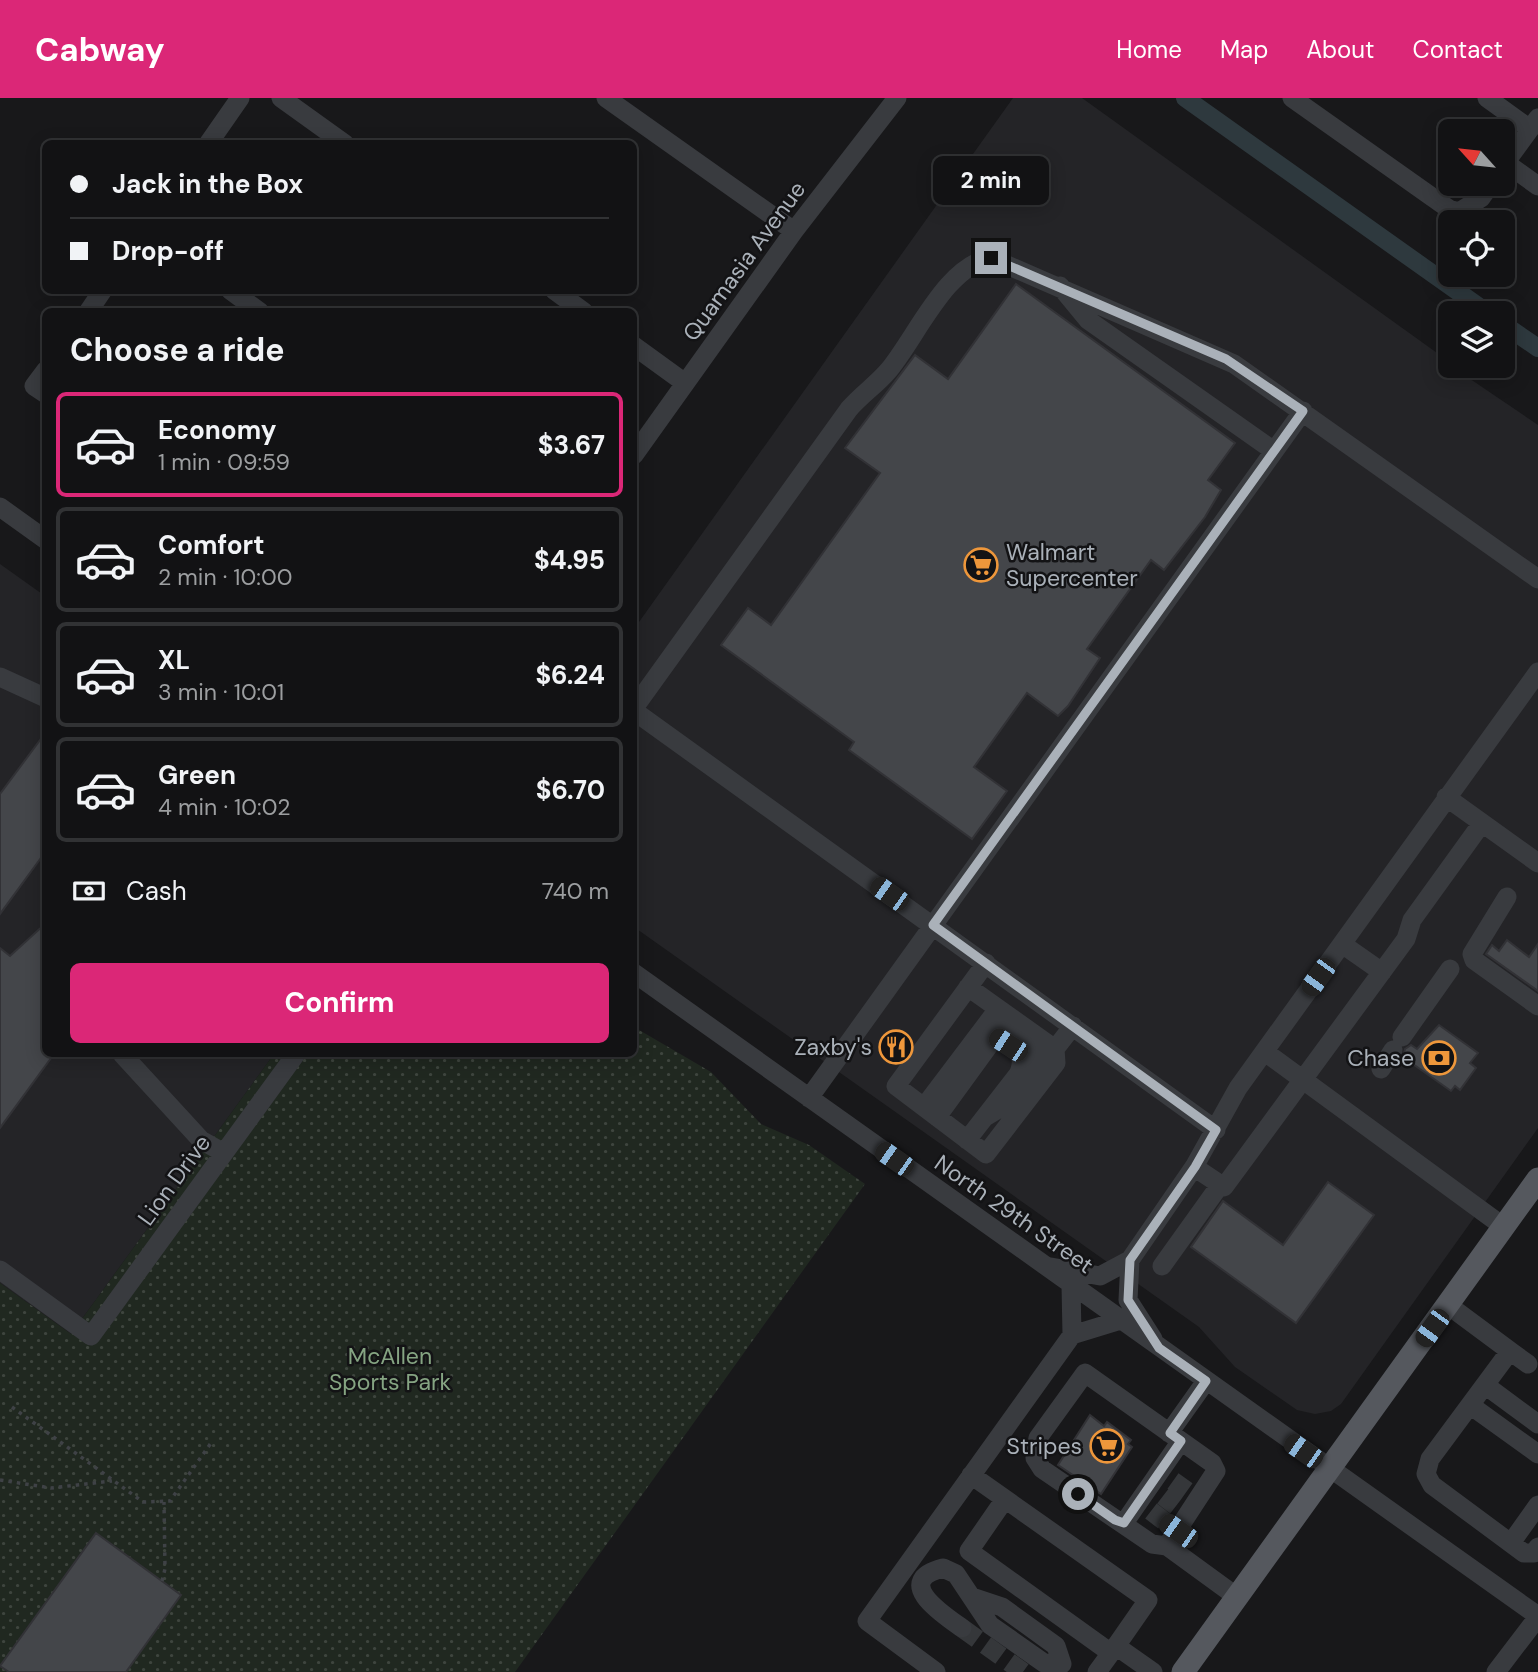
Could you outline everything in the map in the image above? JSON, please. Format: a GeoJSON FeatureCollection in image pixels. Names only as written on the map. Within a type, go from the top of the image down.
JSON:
{"type":"FeatureCollection","features":[{"type":"Feature","properties":{"kind":"main road"},"geometry":{"type":"LineString","coordinates":[[1183,1672],[1538,1179]]}},
{"type":"Feature","properties":{"kind":"street"},"geometry":{"type":"LineString","coordinates":[[211,140],[240,98]]}},
{"type":"Feature","properties":{"kind":"street"},"geometry":{"type":"LineString","coordinates":[[281,98],[339,140]]}},
{"type":"Feature","properties":{"kind":"street"},"geometry":{"type":"LineString","coordinates":[[606,98],[794,231]]}},
{"type":"Feature","properties":{"kind":"street","name":"Quamasia Avenue"},"geometry":{"type":"LineString","coordinates":[[637,451],[794,231],[897,98]]}},
{"type":"Feature","properties":{"kind":"street"},"geometry":{"type":"LineString","coordinates":[[1292,98],[1441,205],[1459,212],[1480,196]]}},
{"type":"Feature","properties":{"kind":"street"},"geometry":{"type":"LineString","coordinates":[[1487,98],[1534,123],[1516,148]]}},
{"type":"Feature","properties":{"kind":"street"},"geometry":{"type":"LineString","coordinates":[[1516,171],[1538,186]]}},
{"type":"Feature","properties":{"kind":"street"},"geometry":{"type":"LineString","coordinates":[[637,706],[849,409],[890,369],[955,277],[979,260],[991,258],[1234,364],[1538,579]]}},
{"type":"Feature","properties":{"kind":"street"},"geometry":{"type":"LineString","coordinates":[[1059,286],[1088,320],[1274,451]]}},
{"type":"Feature","properties":{"kind":"street"},"geometry":{"type":"LineString","coordinates":[[235,294],[255,308]]}},
{"type":"Feature","properties":{"kind":"street"},"geometry":{"type":"LineString","coordinates":[[559,294],[579,308]]}},
{"type":"Feature","properties":{"kind":"street"},"geometry":{"type":"LineString","coordinates":[[637,348],[685,383]]}},
{"type":"Feature","properties":{"kind":"street"},"geometry":{"type":"LineString","coordinates":[[808,1098],[1303,411]]}},
{"type":"Feature","properties":{"kind":"street"},"geometry":{"type":"LineString","coordinates":[[0,507],[42,537]]}},
{"type":"Feature","properties":{"kind":"street"},"geometry":{"type":"LineString","coordinates":[[1045,1266],[1100,1276],[1130,1260],[1195,1167],[1238,1088],[1538,672]]}},
{"type":"Feature","properties":{"kind":"street"},"geometry":{"type":"LineString","coordinates":[[0,677],[42,696]]}},
{"type":"Feature","properties":{"kind":"street"},"geometry":{"type":"LineString","coordinates":[[637,712],[1216,1130]]}},
{"type":"Feature","properties":{"kind":"street"},"geometry":{"type":"LineString","coordinates":[[1446,797],[1538,863]]}},
{"type":"Feature","properties":{"kind":"street"},"geometry":{"type":"LineString","coordinates":[[1195,1167],[1224,1187],[1406,939],[1412,919],[1482,823]]}},
{"type":"Feature","properties":{"kind":"street"},"geometry":{"type":"LineString","coordinates":[[1507,897],[1472,954],[1474,960],[1538,1006]]}},
{"type":"Feature","properties":{"kind":"street"},"geometry":{"type":"LineString","coordinates":[[1342,944],[1382,972]]}},
{"type":"Feature","properties":{"kind":"street"},"geometry":{"type":"LineString","coordinates":[[986,963],[896,1086],[986,1154],[1056,1063],[1055,1049],[1073,1026]]}},
{"type":"Feature","properties":{"kind":"street"},"geometry":{"type":"LineString","coordinates":[[1381,1069],[1450,969]]}},
{"type":"Feature","properties":{"kind":"street","name":"North 29th Street"},"geometry":{"type":"LineString","coordinates":[[637,975],[1538,1616]]}},
{"type":"Feature","properties":{"kind":"street"},"geometry":{"type":"LineString","coordinates":[[968,987],[1055,1049]]}},
{"type":"Feature","properties":{"kind":"street"},"geometry":{"type":"LineString","coordinates":[[931,1112],[998,1009]]}},
{"type":"Feature","properties":{"kind":"street"},"geometry":{"type":"LineString","coordinates":[[931,1112],[996,1037],[1020,1053],[1023,1062],[1019,1073],[967,1140]]}},
{"type":"Feature","properties":{"kind":"street"},"geometry":{"type":"LineString","coordinates":[[1265,1052],[1504,1227]]}},
{"type":"Feature","properties":{"kind":"street"},"geometry":{"type":"LineString","coordinates":[[125,1057],[201,1140],[223,1153]]}},
{"type":"Feature","properties":{"kind":"street","name":"Lion Drive"},"geometry":{"type":"LineString","coordinates":[[0,1270],[91,1336],[294,1057]]}},
{"type":"Feature","properties":{"kind":"street"},"geometry":{"type":"LineString","coordinates":[[1162,1266],[1220,1185]]}},
{"type":"Feature","properties":{"kind":"street"},"geometry":{"type":"LineString","coordinates":[[1130,1260],[1128,1300],[1159,1348]]}},
{"type":"Feature","properties":{"kind":"street"},"geometry":{"type":"LineString","coordinates":[[936,1672],[867,1622],[1072,1335],[1071,1285]]}},
{"type":"Feature","properties":{"kind":"street"},"geometry":{"type":"LineString","coordinates":[[1448,1305],[1528,1364]]}},
{"type":"Feature","properties":{"kind":"street"},"geometry":{"type":"LineString","coordinates":[[1072,1335],[1121,1320]]}},
{"type":"Feature","properties":{"kind":"street"},"geometry":{"type":"LineString","coordinates":[[1510,1351],[1430,1459],[1426,1474],[1432,1485],[1524,1553],[1534,1553],[1538,1547]]}},
{"type":"Feature","properties":{"kind":"street"},"geometry":{"type":"LineString","coordinates":[[1085,1373],[1175,1437],[1212,1463],[1216,1471],[1167,1504],[1115,1520],[1042,1469],[1035,1458],[1038,1438],[1085,1373]]}},
{"type":"Feature","properties":{"kind":"street"},"geometry":{"type":"LineString","coordinates":[[1206,1381],[1175,1437],[1167,1504],[1237,1597]]}},
{"type":"Feature","properties":{"kind":"street"},"geometry":{"type":"LineString","coordinates":[[1485,1385],[1538,1424]]}},
{"type":"Feature","properties":{"kind":"street"},"geometry":{"type":"LineString","coordinates":[[1470,1405],[1538,1454]]}},
{"type":"Feature","properties":{"kind":"street"},"geometry":{"type":"LineString","coordinates":[[971,1475],[1148,1600],[1097,1672]]}},
{"type":"Feature","properties":{"kind":"street"},"geometry":{"type":"LineString","coordinates":[[1005,1499],[969,1551],[1114,1649],[1153,1672]]}},
{"type":"Feature","properties":{"kind":"street"},"geometry":{"type":"LineString","coordinates":[[1511,1543],[1538,1505]]}},
{"type":"Feature","properties":{"kind":"street"},"geometry":{"type":"LineString","coordinates":[[962,1628],[927,1604],[922,1592],[923,1581],[931,1571],[943,1568],[956,1574],[972,1597],[1067,1668]]}},
{"type":"Feature","properties":{"kind":"street"},"geometry":{"type":"LineString","coordinates":[[1496,1672],[1538,1616]]}},
{"type":"Feature","properties":{"kind":"path"},"geometry":{"type":"LineString","coordinates":[[12,1407],[143,1502],[170,1501],[211,1443]]}},
{"type":"Feature","properties":{"kind":"path"},"geometry":{"type":"LineString","coordinates":[[0,1480],[51,1488],[113,1481]]}},
{"type":"Feature","properties":{"kind":"path"},"geometry":{"type":"LineString","coordinates":[[162,1581],[165,1569],[164,1502]]}},
{"type":"Feature","properties":{"kind":"shaded area"},"geometry":{"type":"Polygon","coordinates":[[[1013,98],[1082,98],[1438,354],[1438,378],[1469,378],[1538,425],[1538,1128],[1341,1404],[1331,1411],[1315,1414],[1297,1410],[1235,1367],[1199,1327],[637,929],[637,625],[1013,98]]]}},
{"type":"Feature","properties":{"kind":"shaded area"},"geometry":{"type":"Polygon","coordinates":[[[0,564],[42,594],[42,1057],[272,1057],[71,1334],[0,1283],[0,564]]]}},
{"type":"Feature","properties":{"kind":"green space","name":"McAllen Sports Park"},"geometry":{"type":"Polygon","coordinates":[[[637,1029],[711,1072],[761,1124],[809,1145],[865,1184],[515,1672],[0,1672],[0,1283],[71,1334],[272,1057],[637,1057],[637,1029]]]}},
{"type":"Feature","properties":{"kind":"building","name":"Walmart Supercenter"},"geometry":{"type":"Polygon","coordinates":[[[1016,284],[1235,443],[1208,480],[1221,490],[1205,517],[1164,570],[1151,560],[1087,649],[1100,658],[1068,706],[1058,716],[1027,693],[974,767],[1007,791],[972,839],[849,750],[854,742],[721,645],[748,608],[771,625],[880,473],[845,448],[915,355],[948,379],[1016,284]]]}},
{"type":"Feature","properties":{"kind":"building"},"geometry":{"type":"Polygon","coordinates":[[[42,737],[42,856],[0,914],[0,794],[42,737]]]}},
{"type":"Feature","properties":{"kind":"building"},"geometry":{"type":"Polygon","coordinates":[[[42,927],[42,1057],[52,1057],[0,1128],[0,948],[10,956],[42,927]]]}},
{"type":"Feature","properties":{"kind":"building"},"geometry":{"type":"Polygon","coordinates":[[[1507,940],[1529,957],[1538,944],[1538,991],[1486,954],[1492,945],[1499,951],[1507,940]]]}},
{"type":"Feature","properties":{"kind":"building","name":"Chase"},"geometry":{"type":"Polygon","coordinates":[[[1439,1025],[1478,1053],[1470,1063],[1476,1068],[1460,1090],[1455,1086],[1451,1091],[1403,1057],[1405,1049],[1411,1045],[1417,1049],[1439,1025]]]}},
{"type":"Feature","properties":{"kind":"building"},"geometry":{"type":"Polygon","coordinates":[[[1328,1182],[1374,1215],[1296,1323],[1191,1247],[1223,1201],[1283,1245],[1328,1182]]]}},
{"type":"Feature","properties":{"kind":"building"},"geometry":{"type":"Polygon","coordinates":[[[1090,1415],[1104,1426],[1107,1422],[1131,1440],[1128,1444],[1132,1447],[1101,1494],[1058,1465],[1090,1415]]]}},
{"type":"Feature","properties":{"kind":"building"},"geometry":{"type":"Polygon","coordinates":[[[96,1533],[181,1595],[126,1672],[9,1672],[0,1666],[96,1533]]]}},
{"type":"Feature","properties":{"kind":"waterway"},"geometry":{"type":"LineString","coordinates":[[1185,98],[1471,301]]}},
{"type":"Feature","properties":{"kind":"waterway"},"geometry":{"type":"LineString","coordinates":[[1515,332],[1538,348]]}},
{"type":"Feature","properties":{"kind":"tunnel"},"geometry":{"type":"LineString","coordinates":[[1173,1481],[1187,1491]]}},
{"type":"Feature","properties":{"kind":"tunnel"},"geometry":{"type":"LineString","coordinates":[[1163,1496],[1176,1506]]}},
{"type":"Feature","properties":{"kind":"tunnel"},"geometry":{"type":"LineString","coordinates":[[1151,1511],[1164,1521]]}},
{"type":"Feature","properties":{"kind":"tunnel"},"geometry":{"type":"LineString","coordinates":[[962,1628],[1023,1672]]}},
{"type":"Feature","properties":{"kind":"place","name":"Walmart Supercenter"},"geometry":{"type":"Point","coordinates":[981,565]}},
{"type":"Feature","properties":{"kind":"place","name":"Zaxby's"},"geometry":{"type":"Point","coordinates":[896,1047]}},
{"type":"Feature","properties":{"kind":"place","name":"Chase"},"geometry":{"type":"Point","coordinates":[1439,1058]}},
{"type":"Feature","properties":{"kind":"place","name":"Stripes"},"geometry":{"type":"Point","coordinates":[1107,1446]}},
{"type":"Feature","properties":{"kind":"route"},"geometry":{"type":"LineString","coordinates":[[991,258],[1226,359],[1303,411],[933,925],[1216,1130],[1195,1167],[1130,1260],[1128,1300],[1159,1348],[1206,1381],[1170,1433],[1181,1441],[1124,1523],[1115,1520],[1078,1494]]}}]}
